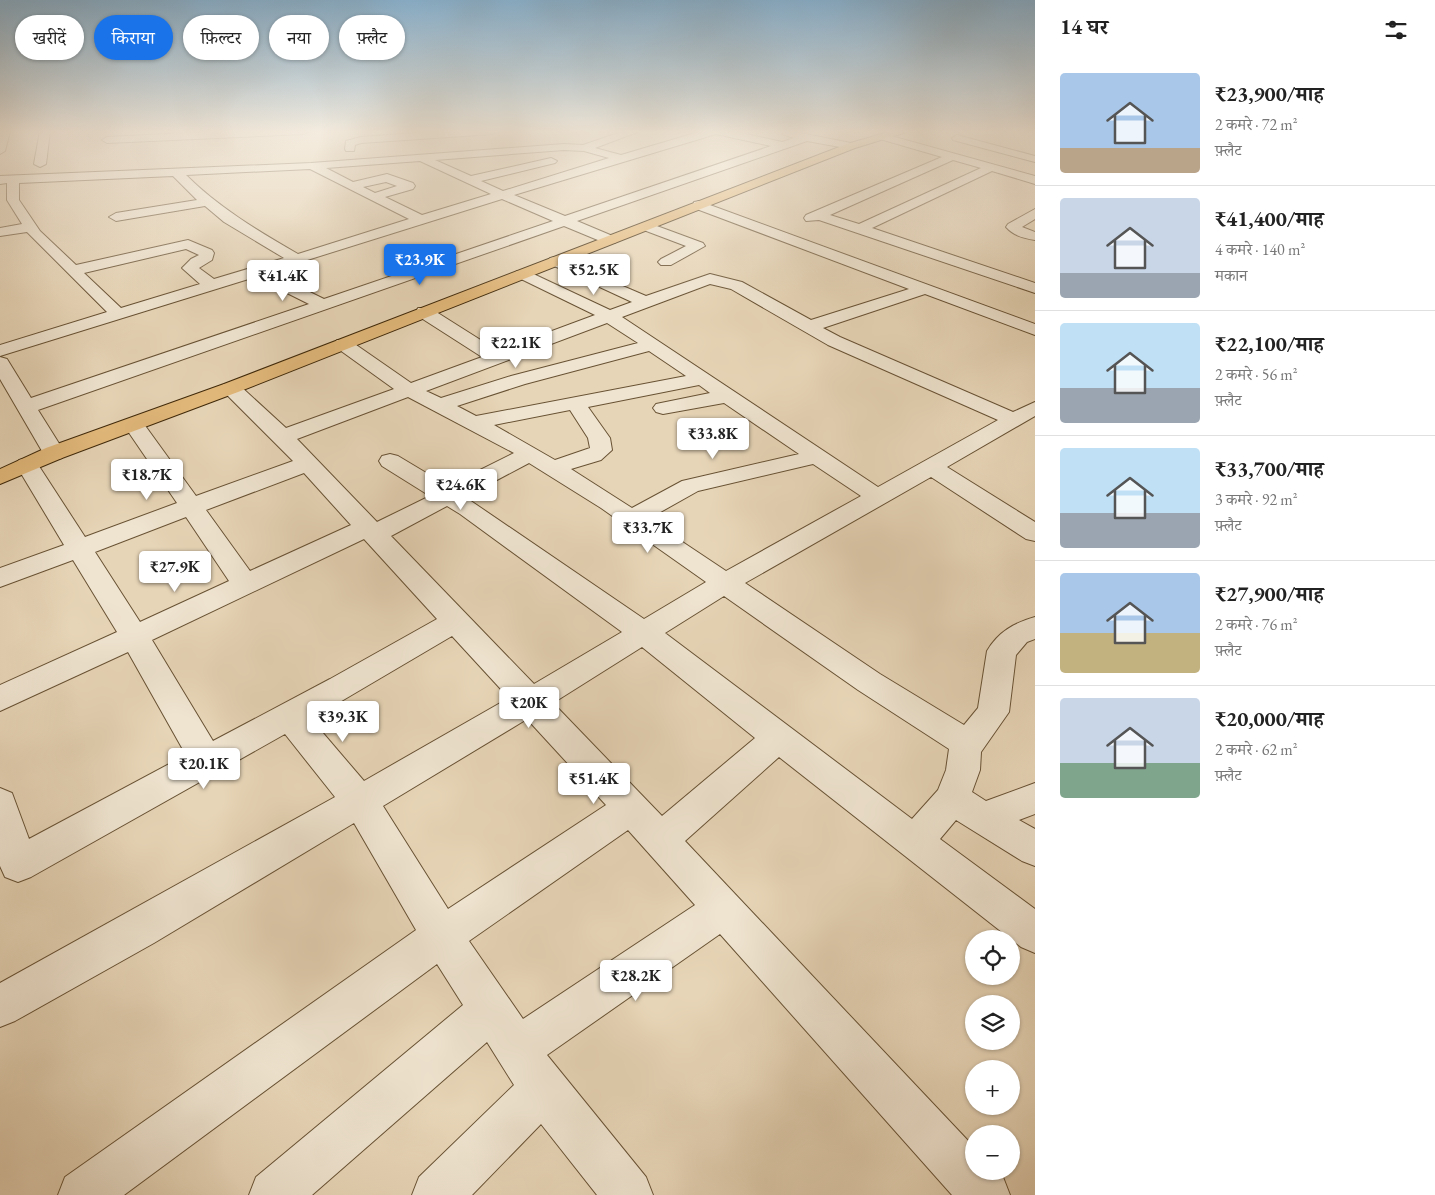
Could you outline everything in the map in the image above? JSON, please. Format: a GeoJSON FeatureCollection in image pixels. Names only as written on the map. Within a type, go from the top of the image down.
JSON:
{"type":"FeatureCollection","features":[{"type":"Feature","properties":{"kind":"main road"},"geometry":{"type":"LineString","coordinates":[[0,476],[54,453],[231,388],[747,187]]}},
{"type":"Feature","properties":{"kind":"street"},"geometry":{"type":"LineString","coordinates":[[10,187],[30,227],[72,272],[119,315]]}},
{"type":"Feature","properties":{"kind":"street"},"geometry":{"type":"LineString","coordinates":[[191,187],[229,220],[298,260]]}},
{"type":"Feature","properties":{"kind":"street"},"geometry":{"type":"LineString","coordinates":[[354,187],[423,221]]}},
{"type":"Feature","properties":{"kind":"street"},"geometry":{"type":"LineString","coordinates":[[374,197],[406,187]]}},
{"type":"Feature","properties":{"kind":"street"},"geometry":{"type":"LineString","coordinates":[[484,187],[610,240]]}},
{"type":"Feature","properties":{"kind":"street"},"geometry":{"type":"LineString","coordinates":[[54,453],[1,364],[119,315],[533,187]]}},
{"type":"Feature","properties":{"kind":"street"},"geometry":{"type":"LineString","coordinates":[[26,407],[661,187]]}},
{"type":"Feature","properties":{"kind":"street"},"geometry":{"type":"LineString","coordinates":[[775,233],[883,187]]}},
{"type":"Feature","properties":{"kind":"street"},"geometry":{"type":"LineString","coordinates":[[858,229],[952,187]]}},
{"type":"Feature","properties":{"kind":"street"},"geometry":{"type":"LineString","coordinates":[[116,217],[207,202]]}},
{"type":"Feature","properties":{"kind":"street"},"geometry":{"type":"LineString","coordinates":[[700,205],[1035,330]]}},
{"type":"Feature","properties":{"kind":"street"},"geometry":{"type":"LineString","coordinates":[[1035,213],[1013,227],[1020,232],[1035,236]]}},
{"type":"Feature","properties":{"kind":"street"},"geometry":{"type":"LineString","coordinates":[[818,215],[1035,288]]}},
{"type":"Feature","properties":{"kind":"street"},"geometry":{"type":"LineString","coordinates":[[646,226],[698,246],[666,262]]}},
{"type":"Feature","properties":{"kind":"street"},"geometry":{"type":"LineString","coordinates":[[0,232],[30,227]]}},
{"type":"Feature","properties":{"kind":"street"},"geometry":{"type":"LineString","coordinates":[[829,253],[889,239]]}},
{"type":"Feature","properties":{"kind":"street"},"geometry":{"type":"LineString","coordinates":[[72,272],[188,244],[207,254],[207,257],[196,262],[190,268],[212,286]]}},
{"type":"Feature","properties":{"kind":"street"},"geometry":{"type":"LineString","coordinates":[[555,261],[646,302]]}},
{"type":"Feature","properties":{"kind":"street"},"geometry":{"type":"LineString","coordinates":[[1007,280],[1028,268]]}},
{"type":"Feature","properties":{"kind":"street"},"geometry":{"type":"LineString","coordinates":[[257,272],[322,304]]}},
{"type":"Feature","properties":{"kind":"street"},"geometry":{"type":"LineString","coordinates":[[522,274],[609,316],[876,496]]}},
{"type":"Feature","properties":{"kind":"street"},"geometry":{"type":"LineString","coordinates":[[283,437],[698,282],[718,280],[736,285],[834,341],[1029,411]]}},
{"type":"Feature","properties":{"kind":"street"},"geometry":{"type":"LineString","coordinates":[[808,327],[925,289]]}},
{"type":"Feature","properties":{"kind":"street"},"geometry":{"type":"LineString","coordinates":[[424,312],[497,358]]}},
{"type":"Feature","properties":{"kind":"street"},"geometry":{"type":"LineString","coordinates":[[343,344],[410,390],[530,454],[631,518],[869,682],[968,744]]}},
{"type":"Feature","properties":{"kind":"street"},"geometry":{"type":"LineString","coordinates":[[439,406],[490,388],[595,362],[652,344]]}},
{"type":"Feature","properties":{"kind":"street"},"geometry":{"type":"LineString","coordinates":[[473,423],[702,379]]}},
{"type":"Feature","properties":{"kind":"street"},"geometry":{"type":"LineString","coordinates":[[231,388],[308,463],[631,808],[985,1195]]}},
{"type":"Feature","properties":{"kind":"street"},"geometry":{"type":"LineString","coordinates":[[663,408],[727,396]]}},
{"type":"Feature","properties":{"kind":"street"},"geometry":{"type":"LineString","coordinates":[[552,468],[593,455],[601,450],[599,438],[575,402]]}},
{"type":"Feature","properties":{"kind":"street"},"geometry":{"type":"LineString","coordinates":[[0,1006],[140,929],[531,701],[725,582],[1029,411]]}},
{"type":"Feature","properties":{"kind":"street"},"geometry":{"type":"LineString","coordinates":[[134,424],[245,584]]}},
{"type":"Feature","properties":{"kind":"street"},"geometry":{"type":"LineString","coordinates":[[0,698],[245,584],[447,496],[530,454]]}},
{"type":"Feature","properties":{"kind":"street"},"geometry":{"type":"LineString","coordinates":[[631,518],[690,486],[817,456]]}},
{"type":"Feature","properties":{"kind":"street"},"geometry":{"type":"LineString","coordinates":[[390,461],[447,496],[644,632],[914,843],[1035,933]]}},
{"type":"Feature","properties":{"kind":"street"},"geometry":{"type":"LineString","coordinates":[[0,578],[308,463]]}},
{"type":"Feature","properties":{"kind":"street"},"geometry":{"type":"LineString","coordinates":[[27,465],[134,636],[207,761]]}},
{"type":"Feature","properties":{"kind":"street"},"geometry":{"type":"LineString","coordinates":[[930,466],[1035,533]]}},
{"type":"Feature","properties":{"kind":"street"},"geometry":{"type":"LineString","coordinates":[[0,804],[9,868],[289,716],[456,621]]}},
{"type":"Feature","properties":{"kind":"street"},"geometry":{"type":"LineString","coordinates":[[914,843],[952,799],[963,770],[964,753],[968,744],[993,712],[1002,651],[1017,635],[1035,627]]}},
{"type":"Feature","properties":{"kind":"street"},"geometry":{"type":"LineString","coordinates":[[289,716],[360,801],[442,936],[543,1089],[628,1195]]}},
{"type":"Feature","properties":{"kind":"street"},"geometry":{"type":"LineString","coordinates":[[660,840],[778,738]]}},
{"type":"Feature","properties":{"kind":"street"},"geometry":{"type":"LineString","coordinates":[[983,818],[1035,798]]}},
{"type":"Feature","properties":{"kind":"street"},"geometry":{"type":"LineString","coordinates":[[952,799],[1035,849]]}},
{"type":"Feature","properties":{"kind":"street"},"geometry":{"type":"LineString","coordinates":[[83,1195],[442,936],[631,808]]}},
{"type":"Feature","properties":{"kind":"street"},"geometry":{"type":"LineString","coordinates":[[517,1049],[723,909]]}},
{"type":"Feature","properties":{"kind":"street"},"geometry":{"type":"LineString","coordinates":[[274,1195],[491,1010]]}},
{"type":"Feature","properties":{"kind":"street"},"geometry":{"type":"LineString","coordinates":[[437,1195],[543,1089]]}}]}
